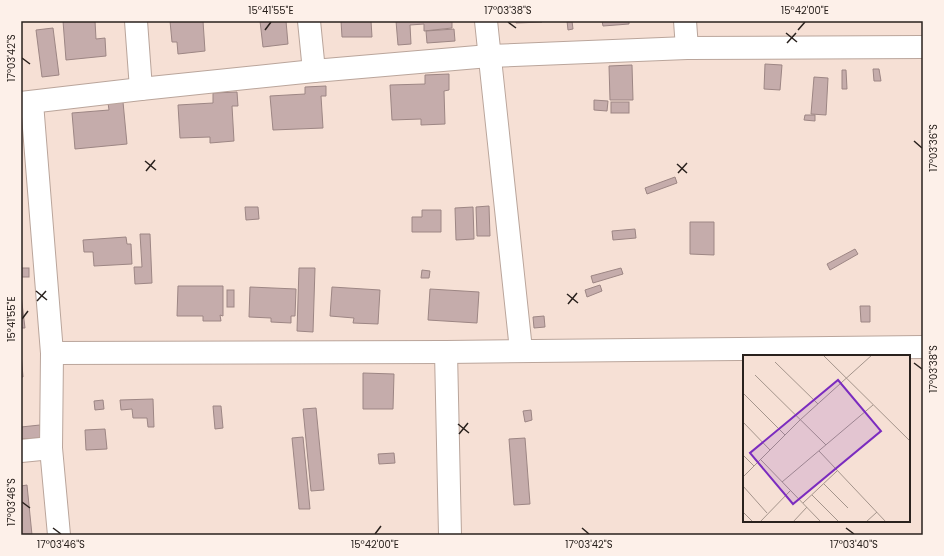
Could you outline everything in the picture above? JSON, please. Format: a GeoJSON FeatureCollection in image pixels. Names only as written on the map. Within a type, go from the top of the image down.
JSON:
{"type":"FeatureCollection","features":[{"type":"Feature","properties":{"kind":"street"},"geometry":{"type":"LineString","coordinates":[[136,21],[141,89]]}},
{"type":"Feature","properties":{"kind":"street"},"geometry":{"type":"LineString","coordinates":[[309,21],[314,71]]}},
{"type":"Feature","properties":{"kind":"street"},"geometry":{"type":"LineString","coordinates":[[486,21],[521,350]]}},
{"type":"Feature","properties":{"kind":"street"},"geometry":{"type":"LineString","coordinates":[[685,21],[687,48]]}},
{"type":"Feature","properties":{"kind":"street"},"geometry":{"type":"LineString","coordinates":[[60,535],[51,448],[52,353],[27,103],[141,89],[314,71],[489,56],[687,48],[923,47]]}},
{"type":"Feature","properties":{"kind":"street"},"geometry":{"type":"LineString","coordinates":[[52,353],[446,352],[521,350],[923,347]]}},
{"type":"Feature","properties":{"kind":"street"},"geometry":{"type":"LineString","coordinates":[[446,352],[450,535]]}},
{"type":"Feature","properties":{"kind":"street"},"geometry":{"type":"LineString","coordinates":[[21,451],[51,448]]}},
{"type":"Feature","properties":{"kind":"building"},"geometry":{"type":"Polygon","coordinates":[[[63,21],[95,21],[96,39],[105,38],[106,56],[66,60],[63,21]]]}},
{"type":"Feature","properties":{"kind":"building"},"geometry":{"type":"Polygon","coordinates":[[[170,21],[203,21],[205,51],[178,54],[177,42],[172,42],[170,21]]]}},
{"type":"Feature","properties":{"kind":"building"},"geometry":{"type":"Polygon","coordinates":[[[260,21],[286,21],[288,44],[263,47],[260,21]]]}},
{"type":"Feature","properties":{"kind":"building"},"geometry":{"type":"Polygon","coordinates":[[[341,21],[371,21],[372,37],[342,37],[341,21]]]}},
{"type":"Feature","properties":{"kind":"building"},"geometry":{"type":"Polygon","coordinates":[[[396,21],[452,21],[452,28],[424,31],[424,24],[410,25],[411,44],[398,45],[396,21]]]}},
{"type":"Feature","properties":{"kind":"building"},"geometry":{"type":"Polygon","coordinates":[[[516,21],[542,21],[542,22],[516,23],[516,21]]]}},
{"type":"Feature","properties":{"kind":"building"},"geometry":{"type":"Polygon","coordinates":[[[567,21],[572,21],[573,29],[568,30],[567,21]]]}},
{"type":"Feature","properties":{"kind":"building"},"geometry":{"type":"Polygon","coordinates":[[[602,21],[629,21],[629,24],[603,26],[602,21]]]}},
{"type":"Feature","properties":{"kind":"building"},"geometry":{"type":"Polygon","coordinates":[[[53,28],[59,75],[42,77],[36,30],[53,28]]]}},
{"type":"Feature","properties":{"kind":"building"},"geometry":{"type":"Polygon","coordinates":[[[454,29],[455,41],[427,43],[426,31],[454,29]]]}},
{"type":"Feature","properties":{"kind":"building"},"geometry":{"type":"Polygon","coordinates":[[[765,64],[782,65],[780,90],[764,89],[765,64]]]}},
{"type":"Feature","properties":{"kind":"building"},"geometry":{"type":"Polygon","coordinates":[[[632,65],[633,100],[610,100],[609,66],[632,65]]]}},
{"type":"Feature","properties":{"kind":"building"},"geometry":{"type":"Polygon","coordinates":[[[873,69],[879,69],[881,81],[874,81],[873,69]]]}},
{"type":"Feature","properties":{"kind":"building"},"geometry":{"type":"Polygon","coordinates":[[[842,70],[846,70],[847,89],[842,89],[842,70]]]}},
{"type":"Feature","properties":{"kind":"building"},"geometry":{"type":"Polygon","coordinates":[[[449,74],[449,90],[444,91],[445,124],[421,125],[421,119],[392,120],[390,85],[425,84],[425,75],[449,74]]]}},
{"type":"Feature","properties":{"kind":"building"},"geometry":{"type":"Polygon","coordinates":[[[814,77],[828,78],[826,115],[811,114],[814,77]]]}},
{"type":"Feature","properties":{"kind":"building"},"geometry":{"type":"Polygon","coordinates":[[[326,86],[326,96],[321,96],[323,128],[273,130],[270,96],[305,94],[305,87],[326,86]]]}},
{"type":"Feature","properties":{"kind":"building"},"geometry":{"type":"Polygon","coordinates":[[[237,92],[238,106],[232,106],[234,141],[210,143],[210,137],[180,138],[178,105],[213,103],[213,93],[237,92]]]}},
{"type":"Feature","properties":{"kind":"building"},"geometry":{"type":"Polygon","coordinates":[[[594,100],[608,101],[607,111],[594,110],[594,100]]]}},
{"type":"Feature","properties":{"kind":"building"},"geometry":{"type":"Polygon","coordinates":[[[123,102],[127,144],[75,149],[72,113],[109,110],[108,103],[123,102]]]}},
{"type":"Feature","properties":{"kind":"building"},"geometry":{"type":"Polygon","coordinates":[[[611,102],[629,102],[629,113],[611,113],[611,102]]]}},
{"type":"Feature","properties":{"kind":"building"},"geometry":{"type":"Polygon","coordinates":[[[805,115],[815,115],[815,121],[804,120],[805,115]]]}},
{"type":"Feature","properties":{"kind":"building"},"geometry":{"type":"Polygon","coordinates":[[[675,177],[677,183],[647,194],[645,188],[675,177]]]}},
{"type":"Feature","properties":{"kind":"building"},"geometry":{"type":"Polygon","coordinates":[[[489,206],[490,236],[477,236],[476,207],[489,206]]]}},
{"type":"Feature","properties":{"kind":"building"},"geometry":{"type":"Polygon","coordinates":[[[245,207],[258,207],[259,219],[246,220],[245,207]]]}},
{"type":"Feature","properties":{"kind":"building"},"geometry":{"type":"Polygon","coordinates":[[[473,207],[474,239],[456,240],[455,208],[473,207]]]}},
{"type":"Feature","properties":{"kind":"building"},"geometry":{"type":"Polygon","coordinates":[[[422,210],[441,210],[441,232],[412,232],[412,217],[422,217],[422,210]]]}},
{"type":"Feature","properties":{"kind":"building"},"geometry":{"type":"Polygon","coordinates":[[[690,222],[714,222],[714,255],[690,254],[690,222]]]}},
{"type":"Feature","properties":{"kind":"building"},"geometry":{"type":"Polygon","coordinates":[[[635,229],[636,238],[613,240],[612,231],[635,229]]]}},
{"type":"Feature","properties":{"kind":"building"},"geometry":{"type":"Polygon","coordinates":[[[140,234],[150,234],[152,283],[135,284],[134,267],[142,267],[140,234]]]}},
{"type":"Feature","properties":{"kind":"building"},"geometry":{"type":"Polygon","coordinates":[[[126,237],[127,244],[131,244],[132,264],[94,266],[93,252],[84,252],[83,240],[126,237]]]}},
{"type":"Feature","properties":{"kind":"building"},"geometry":{"type":"Polygon","coordinates":[[[855,249],[858,254],[830,270],[827,264],[855,249]]]}},
{"type":"Feature","properties":{"kind":"building"},"geometry":{"type":"Polygon","coordinates":[[[21,268],[29,268],[29,277],[21,277],[21,268]]]}},
{"type":"Feature","properties":{"kind":"building"},"geometry":{"type":"Polygon","coordinates":[[[299,268],[315,268],[313,332],[297,331],[299,268]]]}},
{"type":"Feature","properties":{"kind":"building"},"geometry":{"type":"Polygon","coordinates":[[[621,268],[623,274],[593,283],[591,276],[621,268]]]}},
{"type":"Feature","properties":{"kind":"building"},"geometry":{"type":"Polygon","coordinates":[[[422,270],[430,271],[429,278],[421,278],[422,270]]]}},
{"type":"Feature","properties":{"kind":"building"},"geometry":{"type":"Polygon","coordinates":[[[600,285],[602,291],[587,297],[585,290],[600,285]]]}},
{"type":"Feature","properties":{"kind":"building"},"geometry":{"type":"Polygon","coordinates":[[[178,286],[223,286],[223,316],[220,315],[221,321],[203,321],[203,316],[177,316],[178,286]]]}},
{"type":"Feature","properties":{"kind":"building"},"geometry":{"type":"Polygon","coordinates":[[[250,287],[296,289],[295,316],[291,316],[291,323],[271,322],[271,318],[249,317],[250,287]]]}},
{"type":"Feature","properties":{"kind":"building"},"geometry":{"type":"Polygon","coordinates":[[[332,287],[380,290],[378,324],[353,323],[354,318],[330,316],[332,287]]]}},
{"type":"Feature","properties":{"kind":"building"},"geometry":{"type":"Polygon","coordinates":[[[430,289],[479,292],[477,323],[428,320],[430,289]]]}},
{"type":"Feature","properties":{"kind":"building"},"geometry":{"type":"Polygon","coordinates":[[[227,290],[234,290],[234,307],[227,307],[227,290]]]}},
{"type":"Feature","properties":{"kind":"building"},"geometry":{"type":"Polygon","coordinates":[[[21,295],[25,328],[21,328],[21,295]]]}},
{"type":"Feature","properties":{"kind":"building"},"geometry":{"type":"Polygon","coordinates":[[[860,306],[870,306],[870,322],[861,322],[860,306]]]}},
{"type":"Feature","properties":{"kind":"building"},"geometry":{"type":"Polygon","coordinates":[[[544,316],[545,327],[534,328],[533,317],[544,316]]]}},
{"type":"Feature","properties":{"kind":"building"},"geometry":{"type":"Polygon","coordinates":[[[21,353],[23,377],[21,377],[21,353]]]}},
{"type":"Feature","properties":{"kind":"building"},"geometry":{"type":"Polygon","coordinates":[[[363,373],[394,374],[393,409],[363,409],[363,373]]]}},
{"type":"Feature","properties":{"kind":"building"},"geometry":{"type":"Polygon","coordinates":[[[153,399],[154,427],[148,427],[147,418],[133,418],[132,409],[121,410],[120,400],[153,399]]]}},
{"type":"Feature","properties":{"kind":"building"},"geometry":{"type":"Polygon","coordinates":[[[103,400],[104,409],[95,410],[94,401],[103,400]]]}},
{"type":"Feature","properties":{"kind":"building"},"geometry":{"type":"Polygon","coordinates":[[[213,406],[221,406],[223,428],[215,429],[213,406]]]}},
{"type":"Feature","properties":{"kind":"building"},"geometry":{"type":"Polygon","coordinates":[[[316,408],[324,490],[311,491],[303,409],[316,408]]]}},
{"type":"Feature","properties":{"kind":"building"},"geometry":{"type":"Polygon","coordinates":[[[531,410],[532,420],[525,422],[523,411],[531,410]]]}},
{"type":"Feature","properties":{"kind":"building"},"geometry":{"type":"Polygon","coordinates":[[[40,425],[41,438],[21,439],[21,427],[40,425]]]}},
{"type":"Feature","properties":{"kind":"building"},"geometry":{"type":"Polygon","coordinates":[[[105,429],[107,449],[86,450],[85,430],[105,429]]]}},
{"type":"Feature","properties":{"kind":"building"},"geometry":{"type":"Polygon","coordinates":[[[303,437],[310,509],[299,509],[292,438],[303,437]]]}},
{"type":"Feature","properties":{"kind":"building"},"geometry":{"type":"Polygon","coordinates":[[[525,438],[530,504],[514,505],[509,439],[525,438]]]}},
{"type":"Feature","properties":{"kind":"building"},"geometry":{"type":"Polygon","coordinates":[[[394,453],[395,463],[379,464],[378,454],[394,453]]]}},
{"type":"Feature","properties":{"kind":"building"},"geometry":{"type":"Polygon","coordinates":[[[27,485],[32,535],[21,535],[21,486],[27,485]]]}}]}
